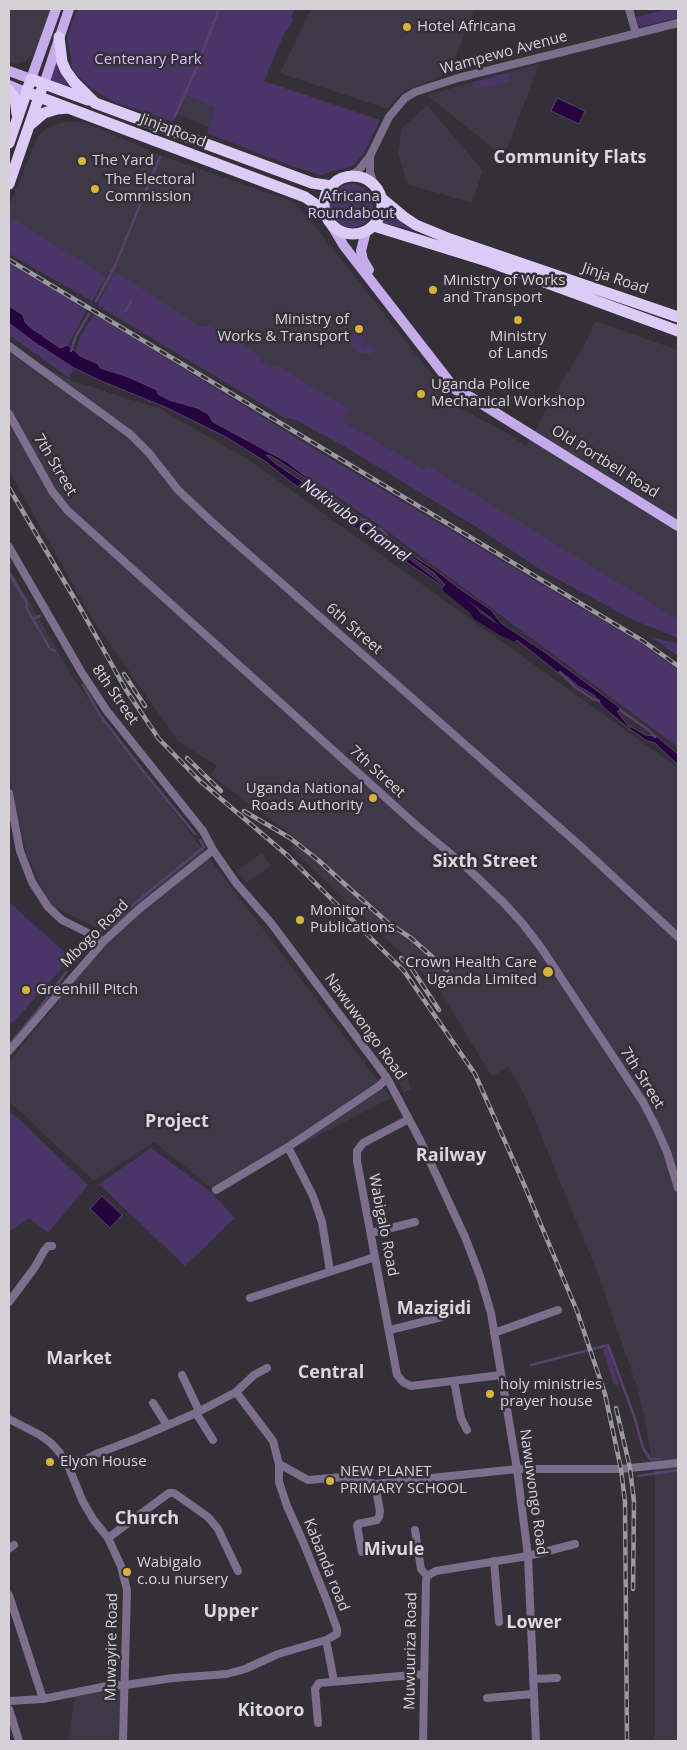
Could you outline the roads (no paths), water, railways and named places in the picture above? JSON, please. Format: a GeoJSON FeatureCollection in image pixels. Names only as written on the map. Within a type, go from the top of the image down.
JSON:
{"type":"FeatureCollection","features":[{"type":"Feature","properties":{"kind":"highway"},"geometry":{"type":"LineString","coordinates":[[59,37],[62,62],[67,73],[94,103]]}},
{"type":"Feature","properties":{"kind":"highway"},"geometry":{"type":"LineString","coordinates":[[9,143],[31,79],[94,103]]}},
{"type":"Feature","properties":{"kind":"highway"},"geometry":{"type":"LineString","coordinates":[[9,184],[44,84]]}},
{"type":"Feature","properties":{"kind":"highway"},"geometry":{"type":"LineString","coordinates":[[9,90],[15,98],[18,108],[17,118]]}},
{"type":"Feature","properties":{"kind":"highway","name":"Jinja Road"},"geometry":{"type":"LineString","coordinates":[[26,92],[305,197],[324,210]]}},
{"type":"Feature","properties":{"kind":"highway","name":"Jinja Road"},"geometry":{"type":"LineString","coordinates":[[94,103],[312,184],[331,186]]}},
{"type":"Feature","properties":{"kind":"highway"},"geometry":{"type":"LineString","coordinates":[[30,125],[44,112],[57,108],[72,108]]}},
{"type":"Feature","properties":{"kind":"highway"},"geometry":{"type":"LineString","coordinates":[[348,177],[366,180],[374,186],[380,197],[382,207],[380,217],[370,228],[358,234],[348,234],[332,226],[324,210],[326,193],[331,186],[339,180],[348,177]]}},
{"type":"Feature","properties":{"kind":"highway","name":"Jinja Road"},"geometry":{"type":"LineString","coordinates":[[380,197],[416,225],[450,239],[678,317]]}},
{"type":"Feature","properties":{"kind":"highway","name":"Jinja Road"},"geometry":{"type":"LineString","coordinates":[[370,228],[490,262],[678,331]]}},
{"type":"Feature","properties":{"kind":"main road"},"geometry":{"type":"LineString","coordinates":[[9,70],[31,79],[56,9]]}},
{"type":"Feature","properties":{"kind":"main road"},"geometry":{"type":"LineString","coordinates":[[44,84],[69,9]]}},
{"type":"Feature","properties":{"kind":"main road"},"geometry":{"type":"LineString","coordinates":[[9,70],[26,67],[39,55]]}},
{"type":"Feature","properties":{"kind":"main road","name":"Jinja Road"},"geometry":{"type":"LineString","coordinates":[[9,85],[26,92]]}},
{"type":"Feature","properties":{"kind":"main road","name":"Old Portbell Road"},"geometry":{"type":"LineString","coordinates":[[332,226],[344,246],[456,390],[464,393],[678,526]]}},
{"type":"Feature","properties":{"kind":"main road","name":"Old Portbell Road"},"geometry":{"type":"LineString","coordinates":[[370,228],[361,251],[369,271],[464,393]]}},
{"type":"Feature","properties":{"kind":"street"},"geometry":{"type":"LineString","coordinates":[[629,9],[636,34]]}},
{"type":"Feature","properties":{"kind":"street","name":"Wampewo Avenue"},"geometry":{"type":"LineString","coordinates":[[370,156],[389,117],[405,98],[415,92],[458,78],[678,24]]}},
{"type":"Feature","properties":{"kind":"street"},"geometry":{"type":"LineString","coordinates":[[348,177],[358,170],[370,156]]}},
{"type":"Feature","properties":{"kind":"street"},"geometry":{"type":"LineString","coordinates":[[370,156],[370,172],[374,186]]}},
{"type":"Feature","properties":{"kind":"street","name":"6th Street"},"geometry":{"type":"LineString","coordinates":[[9,346],[130,434],[149,453],[178,490],[212,522],[577,843],[678,937]]}},
{"type":"Feature","properties":{"kind":"street","name":"7th Street"},"geometry":{"type":"LineString","coordinates":[[9,414],[52,491],[67,510],[417,826],[463,864],[523,924],[542,949],[643,1102],[660,1135],[678,1188]]}},
{"type":"Feature","properties":{"kind":"street","name":"8th Street"},"geometry":{"type":"LineString","coordinates":[[9,547],[82,673],[107,711],[203,831],[213,850]]}},
{"type":"Feature","properties":{"kind":"street"},"geometry":{"type":"LineString","coordinates":[[9,793],[20,851],[32,882],[48,907],[62,920],[104,941]]}},
{"type":"Feature","properties":{"kind":"street","name":"Mbogo Road"},"geometry":{"type":"LineString","coordinates":[[9,1051],[104,941],[139,909],[213,850]]}},
{"type":"Feature","properties":{"kind":"street","name":"Nawuwongo Road"},"geometry":{"type":"LineString","coordinates":[[213,850],[236,883],[270,923],[387,1078],[466,1237],[491,1313],[517,1469],[528,1556],[536,1741]]}},
{"type":"Feature","properties":{"kind":"street"},"geometry":{"type":"LineString","coordinates":[[216,1190],[288,1146],[379,1086],[387,1078]]}},
{"type":"Feature","properties":{"kind":"street","name":"Wabigalo Road"},"geometry":{"type":"LineString","coordinates":[[409,1119],[364,1143],[357,1151],[357,1162],[397,1375],[402,1382],[411,1386],[501,1375]]}},
{"type":"Feature","properties":{"kind":"street"},"geometry":{"type":"LineString","coordinates":[[288,1146],[313,1196],[322,1222],[330,1271]]}},
{"type":"Feature","properties":{"kind":"street"},"geometry":{"type":"LineString","coordinates":[[371,1233],[415,1222]]}},
{"type":"Feature","properties":{"kind":"street"},"geometry":{"type":"LineString","coordinates":[[9,1302],[35,1267],[44,1251],[48,1246],[52,1246]]}},
{"type":"Feature","properties":{"kind":"street"},"geometry":{"type":"LineString","coordinates":[[250,1298],[376,1257]]}},
{"type":"Feature","properties":{"kind":"street"},"geometry":{"type":"LineString","coordinates":[[494,1333],[558,1310]]}},
{"type":"Feature","properties":{"kind":"street"},"geometry":{"type":"LineString","coordinates":[[390,1330],[442,1317]]}},
{"type":"Feature","properties":{"kind":"street"},"geometry":{"type":"LineString","coordinates":[[69,1468],[104,1450],[138,1438],[198,1412],[236,1392],[254,1375],[267,1368]]}},
{"type":"Feature","properties":{"kind":"street"},"geometry":{"type":"LineString","coordinates":[[182,1375],[213,1440]]}},
{"type":"Feature","properties":{"kind":"street"},"geometry":{"type":"LineString","coordinates":[[454,1380],[461,1418],[467,1430]]}},
{"type":"Feature","properties":{"kind":"street","name":"Kabanda road"},"geometry":{"type":"LineString","coordinates":[[236,1392],[272,1441],[280,1464],[279,1482],[287,1506],[337,1629],[337,1634],[326,1640]]}},
{"type":"Feature","properties":{"kind":"street"},"geometry":{"type":"LineString","coordinates":[[153,1404],[167,1425]]}},
{"type":"Feature","properties":{"kind":"street","name":"Muwayire Road"},"geometry":{"type":"LineString","coordinates":[[9,1419],[40,1435],[60,1453],[88,1510],[108,1538],[122,1566],[127,1590],[126,1685],[123,1741]]}},
{"type":"Feature","properties":{"kind":"street"},"geometry":{"type":"LineString","coordinates":[[280,1464],[308,1480],[344,1477],[375,1484],[517,1469],[621,1469],[678,1463]]}},
{"type":"Feature","properties":{"kind":"street"},"geometry":{"type":"LineString","coordinates":[[362,1552],[357,1526],[358,1524],[377,1520],[379,1517],[380,1511],[375,1484]]}},
{"type":"Feature","properties":{"kind":"street"},"geometry":{"type":"LineString","coordinates":[[108,1538],[172,1492],[208,1517],[218,1529],[238,1571]]}},
{"type":"Feature","properties":{"kind":"street"},"geometry":{"type":"LineString","coordinates":[[415,1530],[421,1568],[427,1576]]}},
{"type":"Feature","properties":{"kind":"street","name":"Muwuuriza Road"},"geometry":{"type":"LineString","coordinates":[[423,1741],[427,1576],[436,1571],[528,1556],[575,1544]]}},
{"type":"Feature","properties":{"kind":"street"},"geometry":{"type":"LineString","coordinates":[[494,1561],[499,1622]]}},
{"type":"Feature","properties":{"kind":"street"},"geometry":{"type":"LineString","coordinates":[[9,1594],[43,1699]]}},
{"type":"Feature","properties":{"kind":"street"},"geometry":{"type":"LineString","coordinates":[[9,1701],[43,1699],[101,1686],[227,1674],[245,1669],[278,1654],[326,1640],[334,1681]]}},
{"type":"Feature","properties":{"kind":"street"},"geometry":{"type":"LineString","coordinates":[[318,1723],[316,1685],[319,1683],[424,1674]]}},
{"type":"Feature","properties":{"kind":"street"},"geometry":{"type":"LineString","coordinates":[[533,1679],[557,1678]]}},
{"type":"Feature","properties":{"kind":"street"},"geometry":{"type":"LineString","coordinates":[[487,1698],[533,1694]]}},
{"type":"Feature","properties":{"kind":"street"},"geometry":{"type":"LineString","coordinates":[[9,1709],[18,1741]]}},
{"type":"Feature","properties":{"kind":"water"},"geometry":{"type":"Polygon","coordinates":[[[557,98],[585,111],[579,124],[551,111],[557,98]]]}},
{"type":"Feature","properties":{"kind":"water"},"geometry":{"type":"Polygon","coordinates":[[[9,306],[23,315],[25,322],[31,328],[60,348],[68,345],[80,356],[98,364],[100,368],[128,377],[157,390],[158,394],[169,400],[197,408],[208,414],[213,422],[287,462],[322,489],[271,456],[266,455],[361,522],[450,590],[434,573],[391,542],[386,534],[415,557],[491,610],[501,623],[546,653],[615,704],[623,711],[617,711],[629,727],[645,735],[656,736],[678,754],[678,765],[655,743],[647,741],[603,707],[594,695],[578,686],[568,677],[561,675],[518,641],[508,636],[491,618],[458,594],[454,594],[354,527],[266,462],[226,437],[165,407],[74,368],[9,323],[9,306]]]}},
{"type":"Feature","properties":{"kind":"water"},"geometry":{"type":"Polygon","coordinates":[[[102,1196],[122,1215],[110,1228],[90,1209],[102,1196]]]}},
{"type":"Feature","properties":{"kind":"waterway"},"geometry":{"type":"LineString","coordinates":[[175,116],[196,69],[219,9]]}},
{"type":"Feature","properties":{"kind":"waterway"},"geometry":{"type":"LineString","coordinates":[[96,301],[114,268],[160,157]]}},
{"type":"Feature","properties":{"kind":"waterway"},"geometry":{"type":"LineString","coordinates":[[126,311],[131,301]]}},
{"type":"Feature","properties":{"kind":"waterway"},"geometry":{"type":"LineString","coordinates":[[71,351],[76,336],[89,314]]}},
{"type":"Feature","properties":{"kind":"waterway"},"geometry":{"type":"LineString","coordinates":[[320,488],[361,519],[381,529],[387,535]]}},
{"type":"Feature","properties":{"kind":"waterway"},"geometry":{"type":"LineString","coordinates":[[9,573],[27,603],[26,607],[50,649],[55,651]]}},
{"type":"Feature","properties":{"kind":"waterway","name":"Nakivubo Channel"},"geometry":{"type":"LineString","coordinates":[[447,589],[473,610],[477,616],[502,632],[514,637]]}},
{"type":"Feature","properties":{"kind":"waterway"},"geometry":{"type":"LineString","coordinates":[[33,619],[40,616]]}},
{"type":"Feature","properties":{"kind":"waterway"},"geometry":{"type":"LineString","coordinates":[[560,672],[575,687],[599,701]]}},
{"type":"Feature","properties":{"kind":"waterway"},"geometry":{"type":"LineString","coordinates":[[83,685],[100,715],[195,834]]}},
{"type":"Feature","properties":{"kind":"waterway"},"geometry":{"type":"LineString","coordinates":[[620,710],[650,731],[655,737]]}},
{"type":"Feature","properties":{"kind":"waterway"},"geometry":{"type":"LineString","coordinates":[[97,934],[204,847],[200,840]]}},
{"type":"Feature","properties":{"kind":"waterway"},"geometry":{"type":"LineString","coordinates":[[71,964],[90,943]]}},
{"type":"Feature","properties":{"kind":"waterway"},"geometry":{"type":"LineString","coordinates":[[9,1045],[66,972]]}},
{"type":"Feature","properties":{"kind":"waterway"},"geometry":{"type":"LineString","coordinates":[[531,1365],[608,1345],[635,1419],[643,1448],[650,1459],[660,1459]]}},
{"type":"Feature","properties":{"kind":"waterway"},"geometry":{"type":"LineString","coordinates":[[638,1476],[678,1470]]}},
{"type":"Feature","properties":{"kind":"railway"},"geometry":{"type":"LineString","coordinates":[[9,260],[643,641],[678,666]]}},
{"type":"Feature","properties":{"kind":"railway"},"geometry":{"type":"LineString","coordinates":[[9,488],[126,690],[159,739],[200,781],[287,855],[404,971],[475,1074],[577,1311],[605,1394],[621,1469],[625,1502],[627,1741]]}},
{"type":"Feature","properties":{"kind":"railway"},"geometry":{"type":"LineString","coordinates":[[124,674],[145,706]]}},
{"type":"Feature","properties":{"kind":"railway"},"geometry":{"type":"LineString","coordinates":[[187,758],[221,791]]}},
{"type":"Feature","properties":{"kind":"railway"},"geometry":{"type":"LineString","coordinates":[[244,811],[290,838],[318,860],[388,923],[411,938],[447,970]]}},
{"type":"Feature","properties":{"kind":"railway"},"geometry":{"type":"LineString","coordinates":[[401,958],[412,969],[439,1010]]}},
{"type":"Feature","properties":{"kind":"railway"},"geometry":{"type":"LineString","coordinates":[[616,1408],[630,1468],[634,1502],[633,1589]]}},
{"type":"Feature","properties":{"kind":"place","name":"Hotel Africana"},"geometry":{"type":"Point","coordinates":[407,27]}},
{"type":"Feature","properties":{"kind":"place","name":"The Yard"},"geometry":{"type":"Point","coordinates":[82,161]}},
{"type":"Feature","properties":{"kind":"place","name":"The Electoral Commission"},"geometry":{"type":"Point","coordinates":[95,189]}},
{"type":"Feature","properties":{"kind":"place","name":"Ministry of Works and Transport"},"geometry":{"type":"Point","coordinates":[433,290]}},
{"type":"Feature","properties":{"kind":"place","name":"Ministry of Lands"},"geometry":{"type":"Point","coordinates":[518,320]}},
{"type":"Feature","properties":{"kind":"place","name":"Ministry of Works & Transport"},"geometry":{"type":"Point","coordinates":[359,329]}},
{"type":"Feature","properties":{"kind":"place","name":"Uganda Police Mechanical Workshop"},"geometry":{"type":"Point","coordinates":[421,394]}},
{"type":"Feature","properties":{"kind":"place","name":"Uganda National Roads Authority"},"geometry":{"type":"Point","coordinates":[373,798]}},
{"type":"Feature","properties":{"kind":"place","name":"Monitor Publications"},"geometry":{"type":"Point","coordinates":[300,920]}},
{"type":"Feature","properties":{"kind":"place","name":"Crown Health Care Uganda Limited"},"geometry":{"type":"Point","coordinates":[548,972]}},
{"type":"Feature","properties":{"kind":"place","name":"Greenhill Pitch"},"geometry":{"type":"Point","coordinates":[26,990]}},
{"type":"Feature","properties":{"kind":"place","name":"holy ministries prayer house"},"geometry":{"type":"Point","coordinates":[490,1394]}},
{"type":"Feature","properties":{"kind":"place","name":"Elyon House"},"geometry":{"type":"Point","coordinates":[50,1462]}},
{"type":"Feature","properties":{"kind":"place","name":"NEW PLANET PRIMARY SCHOOL"},"geometry":{"type":"Point","coordinates":[330,1481]}},
{"type":"Feature","properties":{"kind":"place","name":"Wabigalo c.o.u nursery"},"geometry":{"type":"Point","coordinates":[127,1572]}},
{"type":"Feature","properties":{"kind":"district","name":"Community Flats"},"geometry":{"type":"Point","coordinates":[570,158]}},
{"type":"Feature","properties":{"kind":"district","name":"Sixth Street"},"geometry":{"type":"Point","coordinates":[485,862]}},
{"type":"Feature","properties":{"kind":"district","name":"Project"},"geometry":{"type":"Point","coordinates":[177,1122]}},
{"type":"Feature","properties":{"kind":"district","name":"Railway"},"geometry":{"type":"Point","coordinates":[451,1156]}},
{"type":"Feature","properties":{"kind":"district","name":"Mazigidi"},"geometry":{"type":"Point","coordinates":[434,1309]}},
{"type":"Feature","properties":{"kind":"district","name":"Market"},"geometry":{"type":"Point","coordinates":[79,1359]}},
{"type":"Feature","properties":{"kind":"district","name":"Central"},"geometry":{"type":"Point","coordinates":[331,1373]}},
{"type":"Feature","properties":{"kind":"district","name":"Church"},"geometry":{"type":"Point","coordinates":[147,1519]}},
{"type":"Feature","properties":{"kind":"district","name":"Mivule"},"geometry":{"type":"Point","coordinates":[394,1550]}},
{"type":"Feature","properties":{"kind":"district","name":"Upper"},"geometry":{"type":"Point","coordinates":[231,1612]}},
{"type":"Feature","properties":{"kind":"district","name":"Lower"},"geometry":{"type":"Point","coordinates":[534,1623]}},
{"type":"Feature","properties":{"kind":"district","name":"Kitooro"},"geometry":{"type":"Point","coordinates":[271,1711]}},
{"type":"Feature","properties":{"kind":"park label","name":"Centenary Park"},"geometry":{"type":"Point","coordinates":[148,60]}},
{"type":"Feature","properties":{"kind":"park label","name":"Africana Roundabout"},"geometry":{"type":"Point","coordinates":[351,206]}}]}
